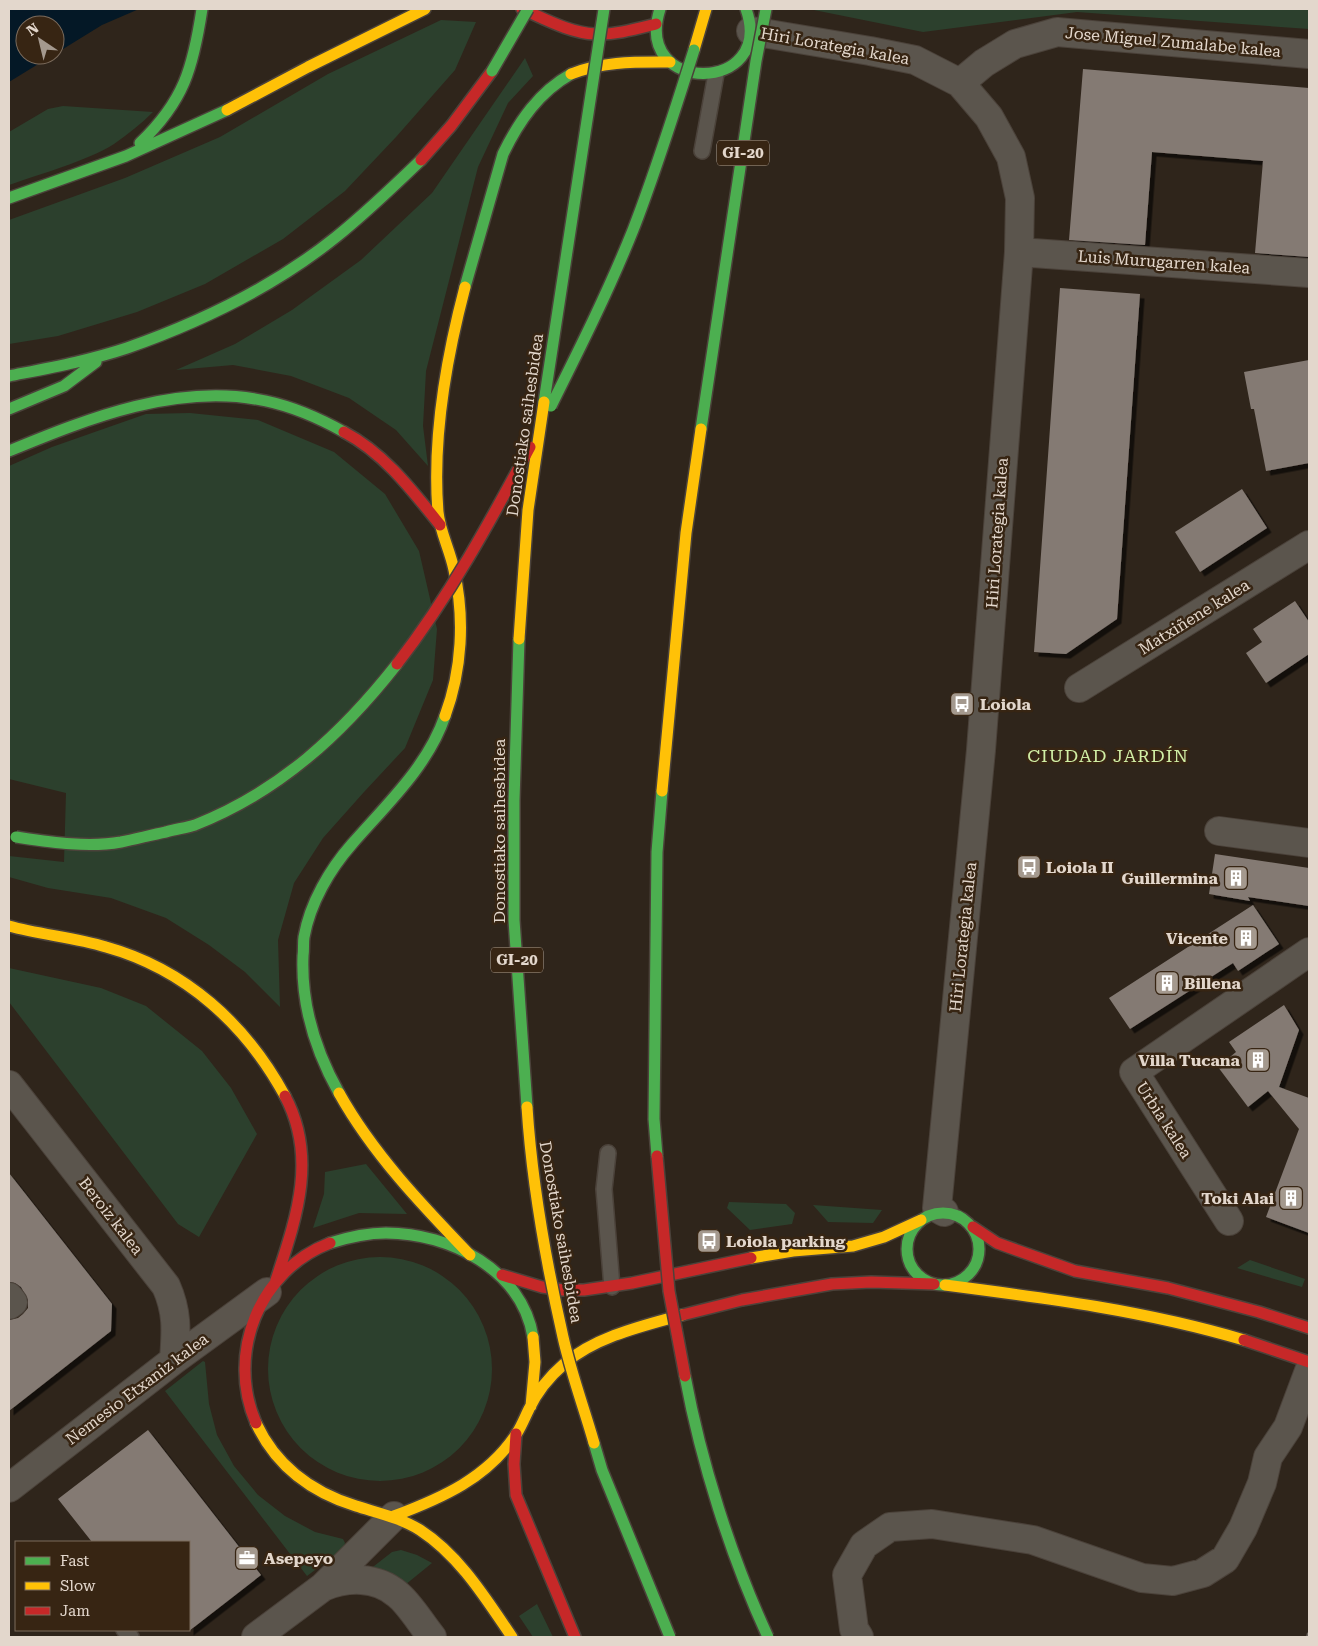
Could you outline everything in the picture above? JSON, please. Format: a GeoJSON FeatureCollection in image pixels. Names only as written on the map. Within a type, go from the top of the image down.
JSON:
{"type":"FeatureCollection","features":[{"type":"Feature","properties":{"kind":"main road"},"geometry":{"type":"LineString","coordinates":[[126,156],[156,130],[175,104],[186,84],[196,50],[202,9]]}},
{"type":"Feature","properties":{"kind":"main road"},"geometry":{"type":"LineString","coordinates":[[9,198],[126,156],[235,106],[334,53],[425,9]]}},
{"type":"Feature","properties":{"kind":"main road"},"geometry":{"type":"LineString","coordinates":[[522,9],[562,26],[594,34],[656,24]]}},
{"type":"Feature","properties":{"kind":"main road"},"geometry":{"type":"LineString","coordinates":[[9,376],[105,355],[156,338],[206,317],[254,292],[308,258],[351,226],[386,196],[424,157],[460,115],[492,71],[528,9]]}},
{"type":"Feature","properties":{"kind":"main road","name":"Donostiako saihesbidea"},"geometry":{"type":"LineString","coordinates":[[604,9],[528,510],[518,647],[514,801],[514,920],[528,1137],[542,1228],[563,1338],[602,1470],[670,1637]]}},
{"type":"Feature","properties":{"kind":"main road"},"geometry":{"type":"LineString","coordinates":[[660,9],[656,24],[656,38],[662,51],[670,62],[688,73],[702,76],[716,74],[729,68],[740,58],[748,45],[748,20]]}},
{"type":"Feature","properties":{"kind":"main road"},"geometry":{"type":"LineString","coordinates":[[11,835],[51,843],[122,842],[165,834],[223,813],[255,796],[312,756],[344,726],[390,674],[438,608],[494,516],[581,348],[633,230],[665,140],[706,9]]}},
{"type":"Feature","properties":{"kind":"main road","name":"GI-20"},"geometry":{"type":"LineString","coordinates":[[766,9],[755,71],[685,543],[656,852],[654,1119],[670,1291],[690,1404],[714,1493],[752,1602],[768,1637]]}},
{"type":"Feature","properties":{"kind":"main road"},"geometry":{"type":"LineString","coordinates":[[470,1255],[423,1206],[390,1167],[347,1107],[330,1075],[312,1032],[303,985],[304,939],[316,898],[342,856],[406,784],[426,755],[447,716],[457,677],[461,638],[452,559],[440,525],[437,472],[440,418],[446,366],[465,286],[503,154],[512,132],[525,112],[541,95],[560,81],[581,70],[604,64],[670,62]]}},
{"type":"Feature","properties":{"kind":"main road"},"geometry":{"type":"LineString","coordinates":[[9,409],[64,386],[105,355]]}},
{"type":"Feature","properties":{"kind":"main road"},"geometry":{"type":"LineString","coordinates":[[9,451],[49,434],[100,417],[180,398],[239,396],[269,401],[297,409],[324,420],[372,450],[393,469],[440,525]]}},
{"type":"Feature","properties":{"kind":"main road"},"geometry":{"type":"LineString","coordinates":[[9,926],[113,949],[143,959],[198,991],[245,1034],[265,1060],[295,1118],[303,1159],[300,1202],[272,1286]]}},
{"type":"Feature","properties":{"kind":"main road"},"geometry":{"type":"LineString","coordinates":[[502,1276],[554,1290],[612,1287],[720,1264],[804,1250],[842,1248],[863,1244],[933,1216],[955,1214],[965,1219],[973,1227],[997,1243],[1075,1270],[1168,1288],[1259,1312],[1309,1328]]}},
{"type":"Feature","properties":{"kind":"main road"},"geometry":{"type":"LineString","coordinates":[[933,1216],[913,1229],[908,1240],[907,1252],[910,1264],[916,1273],[924,1280],[940,1285],[961,1280],[973,1269],[978,1259],[980,1248],[978,1237],[973,1227]]}},
{"type":"Feature","properties":{"kind":"main road"},"geometry":{"type":"LineString","coordinates":[[512,1637],[465,1570],[444,1549],[307,1484],[286,1469],[267,1446],[254,1420],[245,1389],[245,1366],[254,1315],[272,1286],[295,1262],[314,1250],[342,1239],[372,1234],[397,1233],[440,1241],[488,1265],[516,1291],[529,1316],[535,1348],[530,1406]]}},
{"type":"Feature","properties":{"kind":"main road"},"geometry":{"type":"LineString","coordinates":[[395,1526],[431,1503],[475,1479],[498,1458],[516,1433],[540,1390],[564,1364],[578,1354],[609,1338],[655,1322],[710,1307],[832,1284],[881,1281],[940,1285],[1108,1308],[1202,1328],[1309,1362]]}},
{"type":"Feature","properties":{"kind":"main road"},"geometry":{"type":"LineString","coordinates":[[516,1433],[513,1461],[516,1495],[575,1637]]}},
{"type":"Feature","properties":{"kind":"street","name":"Hiri Lorategia kalea"},"geometry":{"type":"LineString","coordinates":[[748,20],[870,51],[915,60],[960,83],[989,117],[1011,157],[1020,198],[1019,252],[981,750],[937,1208],[933,1216]]}},
{"type":"Feature","properties":{"kind":"street","name":"Jose Miguel Zumalabe kalea"},"geometry":{"type":"LineString","coordinates":[[960,83],[984,62],[1015,44],[1057,32],[1309,54]]}},
{"type":"Feature","properties":{"kind":"street","name":"Luis Murugarren kalea"},"geometry":{"type":"LineString","coordinates":[[1019,252],[1309,273]]}},
{"type":"Feature","properties":{"kind":"street","name":"Matxiñene kalea"},"geometry":{"type":"LineString","coordinates":[[1079,688],[1309,545]]}},
{"type":"Feature","properties":{"kind":"street"},"geometry":{"type":"LineString","coordinates":[[1218,831],[1309,843]]}},
{"type":"Feature","properties":{"kind":"street","name":"Urbia kalea"},"geometry":{"type":"LineString","coordinates":[[1229,1221],[1134,1072],[1309,952]]}},
{"type":"Feature","properties":{"kind":"street","name":"Beroiz kalea"},"geometry":{"type":"LineString","coordinates":[[9,1085],[166,1286],[172,1299],[176,1321],[174,1360]]}},
{"type":"Feature","properties":{"kind":"street","name":"Nemesio Etxaniz kalea"},"geometry":{"type":"LineString","coordinates":[[9,1488],[272,1286]]}},
{"type":"Feature","properties":{"kind":"street"},"geometry":{"type":"LineString","coordinates":[[9,1296],[13,1302],[9,1305]]}},
{"type":"Feature","properties":{"kind":"street"},"geometry":{"type":"LineString","coordinates":[[859,1637],[854,1629],[847,1576],[864,1545],[890,1528],[932,1524],[1033,1540],[1142,1578],[1173,1581],[1203,1573],[1224,1559],[1243,1528],[1262,1483],[1268,1457],[1288,1427],[1309,1371]]}},
{"type":"Feature","properties":{"kind":"street"},"geometry":{"type":"LineString","coordinates":[[256,1637],[323,1586],[395,1526]]}},
{"type":"Feature","properties":{"kind":"street"},"geometry":{"type":"LineString","coordinates":[[323,1586],[349,1579],[362,1579],[387,1587],[398,1594],[432,1637]]}},
{"type":"Feature","properties":{"kind":"lane"},"geometry":{"type":"LineString","coordinates":[[702,151],[716,74]]}},
{"type":"Feature","properties":{"kind":"lane"},"geometry":{"type":"LineString","coordinates":[[608,1153],[604,1189],[612,1287]]}},
{"type":"Feature","properties":{"kind":"green space"},"geometry":{"type":"Polygon","coordinates":[[[809,9],[1309,9],[1309,29],[1077,12],[923,32],[809,9]]]}},
{"type":"Feature","properties":{"kind":"green space"},"geometry":{"type":"Polygon","coordinates":[[[441,20],[476,22],[455,70],[345,191],[283,239],[205,284],[137,312],[58,336],[9,344],[9,220],[125,178],[220,137],[328,74],[441,20]]]}},
{"type":"Feature","properties":{"kind":"green space"},"geometry":{"type":"Polygon","coordinates":[[[525,58],[533,76],[508,103],[478,167],[426,371],[423,426],[428,466],[396,430],[349,398],[291,376],[233,365],[176,370],[235,344],[292,310],[361,260],[432,193],[525,58]]]}},
{"type":"Feature","properties":{"kind":"green space"},"geometry":{"type":"Polygon","coordinates":[[[63,106],[153,112],[129,133],[103,150],[77,162],[9,185],[9,132],[48,109],[63,106]]]}},
{"type":"Feature","properties":{"kind":"green space"},"geometry":{"type":"Polygon","coordinates":[[[190,413],[258,420],[334,452],[385,494],[419,551],[437,629],[433,680],[405,748],[323,838],[294,883],[278,940],[280,1007],[245,972],[209,945],[166,918],[111,898],[48,888],[9,877],[9,856],[64,862],[66,793],[9,779],[9,466],[52,447],[146,414],[190,413]]]}},
{"type":"Feature","properties":{"kind":"green space"},"geometry":{"type":"Polygon","coordinates":[[[9,968],[101,988],[146,1006],[202,1051],[231,1088],[257,1134],[199,1237],[178,1224],[9,1002],[9,968]]]}},
{"type":"Feature","properties":{"kind":"green space"},"geometry":{"type":"Polygon","coordinates":[[[366,1164],[407,1214],[359,1213],[313,1228],[324,1194],[325,1172],[366,1164]]]}},
{"type":"Feature","properties":{"kind":"green space"},"geometry":{"type":"Polygon","coordinates":[[[729,1202],[786,1204],[795,1213],[792,1224],[750,1230],[727,1208],[729,1202]]]}},
{"type":"Feature","properties":{"kind":"green space"},"geometry":{"type":"Polygon","coordinates":[[[813,1205],[882,1210],[873,1223],[828,1222],[813,1205]]]}},
{"type":"Feature","properties":{"kind":"green space"},"geometry":{"type":"Polygon","coordinates":[[[380,1257],[402,1259],[433,1270],[451,1282],[467,1298],[479,1316],[487,1336],[492,1369],[490,1391],[479,1422],[467,1440],[451,1456],[433,1468],[413,1476],[380,1481],[358,1479],[327,1468],[309,1456],[293,1440],[281,1422],[273,1402],[268,1369],[270,1347],[281,1316],[293,1298],[309,1282],[327,1270],[347,1262],[380,1257]]]}},
{"type":"Feature","properties":{"kind":"green space"},"geometry":{"type":"Polygon","coordinates":[[[1250,1260],[1305,1279],[1302,1287],[1237,1268],[1250,1260]]]}},
{"type":"Feature","properties":{"kind":"green space"},"geometry":{"type":"Polygon","coordinates":[[[203,1361],[205,1362],[209,1404],[217,1435],[234,1466],[258,1495],[285,1516],[315,1532],[343,1539],[345,1543],[343,1549],[307,1576],[165,1391],[203,1361]]]}},
{"type":"Feature","properties":{"kind":"green space"},"geometry":{"type":"Polygon","coordinates":[[[401,1550],[417,1555],[432,1563],[405,1585],[369,1570],[392,1552],[401,1550]]]}},
{"type":"Feature","properties":{"kind":"green space"},"geometry":{"type":"Polygon","coordinates":[[[537,1604],[553,1637],[533,1637],[519,1616],[537,1604]]]}},
{"type":"Feature","properties":{"kind":"water"},"geometry":{"type":"Polygon","coordinates":[[[9,9],[139,9],[102,25],[65,48],[65,15],[15,15],[15,65],[37,65],[9,82],[9,9]]]}},
{"type":"Feature","properties":{"kind":"building"},"geometry":{"type":"Polygon","coordinates":[[[1083,69],[1309,88],[1309,257],[1255,253],[1263,161],[1152,152],[1145,245],[1069,240],[1083,69]]]}},
{"type":"Feature","properties":{"kind":"building"},"geometry":{"type":"Polygon","coordinates":[[[1060,288],[1140,294],[1117,619],[1066,654],[1034,652],[1060,288]]]}},
{"type":"Feature","properties":{"kind":"building"},"geometry":{"type":"Polygon","coordinates":[[[1309,360],[1309,463],[1266,471],[1254,409],[1251,409],[1244,372],[1309,360]]]}},
{"type":"Feature","properties":{"kind":"building"},"geometry":{"type":"Polygon","coordinates":[[[1242,489],[1267,528],[1200,572],[1175,532],[1242,489]]]}},
{"type":"Feature","properties":{"kind":"building"},"geometry":{"type":"Polygon","coordinates":[[[1295,601],[1309,622],[1309,654],[1266,683],[1246,653],[1262,642],[1253,629],[1295,601]]]}},
{"type":"Feature","properties":{"kind":"building"},"geometry":{"type":"Polygon","coordinates":[[[1215,854],[1309,868],[1309,906],[1248,897],[1250,901],[1209,894],[1215,854]]]}},
{"type":"Feature","properties":{"kind":"building","name":"Billena"},"geometry":{"type":"Polygon","coordinates":[[[1253,905],[1279,944],[1238,971],[1233,963],[1130,1029],[1109,998],[1253,905]]]}},
{"type":"Feature","properties":{"kind":"building"},"geometry":{"type":"Polygon","coordinates":[[[1284,1005],[1299,1030],[1279,1087],[1309,1098],[1309,1233],[1266,1217],[1299,1129],[1268,1091],[1248,1107],[1218,1067],[1236,1052],[1229,1042],[1284,1005]]]}},
{"type":"Feature","properties":{"kind":"building"},"geometry":{"type":"Polygon","coordinates":[[[9,1173],[112,1304],[111,1331],[9,1411],[9,1320],[18,1318],[23,1314],[28,1308],[28,1300],[21,1287],[9,1282],[9,1173]]]}},
{"type":"Feature","properties":{"kind":"building"},"geometry":{"type":"Polygon","coordinates":[[[148,1430],[261,1575],[190,1630],[190,1541],[91,1541],[58,1499],[148,1430]]]}},
{"type":"Feature","properties":{"kind":"railway"},"geometry":{"type":"LineString","coordinates":[[1308,1637],[1309,1633]]}},
{"type":"Feature","properties":{"kind":"traffic: fast"},"geometry":{"type":"LineString","coordinates":[[140,143],[155,128],[177,98],[195,49],[202,9]]}},
{"type":"Feature","properties":{"kind":"traffic: fast"},"geometry":{"type":"LineString","coordinates":[[492,71],[528,9]]}},
{"type":"Feature","properties":{"kind":"traffic: fast"},"geometry":{"type":"LineString","coordinates":[[544,402],[604,9]]}},
{"type":"Feature","properties":{"kind":"traffic: fast"},"geometry":{"type":"LineString","coordinates":[[660,9],[657,37],[666,58],[683,70],[704,74],[725,69],[741,57],[750,37],[746,9]]}},
{"type":"Feature","properties":{"kind":"traffic: fast"},"geometry":{"type":"LineString","coordinates":[[701,429],[756,61],[766,9]]}},
{"type":"Feature","properties":{"kind":"traffic: fast"},"geometry":{"type":"LineString","coordinates":[[551,406],[604,297],[633,230],[694,50]]}},
{"type":"Feature","properties":{"kind":"traffic: fast"},"geometry":{"type":"LineString","coordinates":[[465,287],[503,154],[531,108],[549,89],[571,74]]}},
{"type":"Feature","properties":{"kind":"traffic: fast"},"geometry":{"type":"LineString","coordinates":[[9,198],[126,156],[227,110]]}},
{"type":"Feature","properties":{"kind":"traffic: fast"},"geometry":{"type":"LineString","coordinates":[[9,376],[54,367],[127,348],[182,327],[263,287],[313,255],[336,237],[421,160]]}},
{"type":"Feature","properties":{"kind":"traffic: fast"},"geometry":{"type":"LineString","coordinates":[[9,409],[64,386],[96,362]]}},
{"type":"Feature","properties":{"kind":"traffic: fast"},"geometry":{"type":"LineString","coordinates":[[9,451],[103,416],[168,400],[200,396],[233,396],[276,403],[325,422],[344,432]]}},
{"type":"Feature","properties":{"kind":"traffic: fast"},"geometry":{"type":"LineString","coordinates":[[519,639],[514,801],[514,920],[527,1107]]}},
{"type":"Feature","properties":{"kind":"traffic: fast"},"geometry":{"type":"LineString","coordinates":[[16,837],[68,844],[108,844],[192,826],[226,811],[254,796],[307,758],[354,714],[397,664]]}},
{"type":"Feature","properties":{"kind":"traffic: fast"},"geometry":{"type":"LineString","coordinates":[[339,1093],[323,1060],[307,1010],[303,974],[304,939],[307,924],[316,899],[336,864],[417,768],[438,734],[445,716]]}},
{"type":"Feature","properties":{"kind":"traffic: fast"},"geometry":{"type":"LineString","coordinates":[[657,1156],[654,1119],[657,852],[662,791]]}},
{"type":"Feature","properties":{"kind":"traffic: fast"},"geometry":{"type":"LineString","coordinates":[[943,1213],[963,1219],[973,1229],[979,1249],[973,1269],[963,1279],[943,1285],[923,1279],[913,1269],[907,1249],[913,1229],[923,1219],[943,1213]]}},
{"type":"Feature","properties":{"kind":"traffic: fast"},"geometry":{"type":"LineString","coordinates":[[330,1243],[358,1236],[386,1233],[410,1235],[458,1248],[479,1260],[499,1275],[514,1292],[526,1313],[533,1337]]}},
{"type":"Feature","properties":{"kind":"traffic: fast"},"geometry":{"type":"LineString","coordinates":[[685,1376],[700,1442],[719,1509],[742,1575],[768,1637]]}},
{"type":"Feature","properties":{"kind":"traffic: fast"},"geometry":{"type":"LineString","coordinates":[[594,1443],[602,1470],[670,1637]]}},
{"type":"Feature","properties":{"kind":"traffic: slow"},"geometry":{"type":"LineString","coordinates":[[227,110],[425,9]]}},
{"type":"Feature","properties":{"kind":"traffic: slow"},"geometry":{"type":"LineString","coordinates":[[694,50],[706,9]]}},
{"type":"Feature","properties":{"kind":"traffic: slow"},"geometry":{"type":"LineString","coordinates":[[571,74],[607,64],[670,62]]}},
{"type":"Feature","properties":{"kind":"traffic: slow"},"geometry":{"type":"LineString","coordinates":[[445,716],[451,698],[458,662],[460,607],[454,570],[438,512],[437,455],[442,398],[452,342],[465,287]]}},
{"type":"Feature","properties":{"kind":"traffic: slow"},"geometry":{"type":"LineString","coordinates":[[519,639],[528,510],[544,402]]}},
{"type":"Feature","properties":{"kind":"traffic: slow"},"geometry":{"type":"LineString","coordinates":[[662,791],[686,533],[701,429]]}},
{"type":"Feature","properties":{"kind":"traffic: slow"},"geometry":{"type":"LineString","coordinates":[[9,926],[106,947],[162,969],[187,985],[232,1023],[252,1045],[285,1096]]}},
{"type":"Feature","properties":{"kind":"traffic: slow"},"geometry":{"type":"LineString","coordinates":[[339,1093],[367,1137],[399,1178],[470,1255]]}},
{"type":"Feature","properties":{"kind":"traffic: slow"},"geometry":{"type":"LineString","coordinates":[[527,1107],[540,1223],[551,1280],[566,1350],[594,1443]]}},
{"type":"Feature","properties":{"kind":"traffic: slow"},"geometry":{"type":"LineString","coordinates":[[751,1258],[793,1251],[853,1246],[884,1237],[921,1220]]}},
{"type":"Feature","properties":{"kind":"traffic: slow"},"geometry":{"type":"LineString","coordinates":[[945,1285],[1096,1306],[1171,1321],[1244,1340]]}},
{"type":"Feature","properties":{"kind":"traffic: slow"},"geometry":{"type":"LineString","coordinates":[[394,1516],[429,1502],[463,1485],[492,1462],[517,1433],[532,1403],[544,1385],[564,1364],[576,1355],[604,1340],[682,1315]]}},
{"type":"Feature","properties":{"kind":"traffic: slow"},"geometry":{"type":"LineString","coordinates":[[531,1406],[535,1362],[533,1337]]}},
{"type":"Feature","properties":{"kind":"traffic: slow"},"geometry":{"type":"LineString","coordinates":[[256,1423],[274,1452],[310,1485],[340,1500],[405,1522],[420,1530],[448,1552],[471,1579],[512,1637]]}},
{"type":"Feature","properties":{"kind":"traffic: jam"},"geometry":{"type":"LineString","coordinates":[[522,9],[558,25],[586,33],[618,33],[656,24]]}},
{"type":"Feature","properties":{"kind":"traffic: jam"},"geometry":{"type":"LineString","coordinates":[[421,160],[451,126],[492,71]]}},
{"type":"Feature","properties":{"kind":"traffic: jam"},"geometry":{"type":"LineString","coordinates":[[344,432],[385,461],[440,525]]}},
{"type":"Feature","properties":{"kind":"traffic: jam"},"geometry":{"type":"LineString","coordinates":[[397,664],[451,586],[484,531],[530,447]]}},
{"type":"Feature","properties":{"kind":"traffic: jam"},"geometry":{"type":"LineString","coordinates":[[276,1280],[296,1211],[302,1165],[295,1119],[285,1096]]}},
{"type":"Feature","properties":{"kind":"traffic: jam"},"geometry":{"type":"LineString","coordinates":[[657,1156],[669,1291],[685,1376]]}},
{"type":"Feature","properties":{"kind":"traffic: jam"},"geometry":{"type":"LineString","coordinates":[[973,1227],[997,1243],[1075,1271],[1168,1288],[1259,1312],[1309,1328]]}},
{"type":"Feature","properties":{"kind":"traffic: jam"},"geometry":{"type":"LineString","coordinates":[[256,1423],[248,1397],[245,1370],[248,1343],[255,1317],[267,1294],[284,1273],[305,1256],[330,1243]]}},
{"type":"Feature","properties":{"kind":"traffic: jam"},"geometry":{"type":"LineString","coordinates":[[502,1275],[542,1287],[584,1290],[632,1283],[751,1258]]}},
{"type":"Feature","properties":{"kind":"traffic: jam"},"geometry":{"type":"LineString","coordinates":[[682,1315],[742,1300],[832,1284],[871,1282],[934,1284]]}},
{"type":"Feature","properties":{"kind":"traffic: jam"},"geometry":{"type":"LineString","coordinates":[[1244,1340],[1309,1362]]}},
{"type":"Feature","properties":{"kind":"traffic: jam"},"geometry":{"type":"LineString","coordinates":[[516,1434],[514,1464],[516,1495],[575,1637]]}},
{"type":"Feature","properties":{"kind":"place","name":"Loiola"},"geometry":{"type":"Point","coordinates":[962,704]}},
{"type":"Feature","properties":{"kind":"place","name":"Loiola II"},"geometry":{"type":"Point","coordinates":[1029,867]}},
{"type":"Feature","properties":{"kind":"place","name":"Guillermina"},"geometry":{"type":"Point","coordinates":[1236,878]}},
{"type":"Feature","properties":{"kind":"place","name":"Vicente"},"geometry":{"type":"Point","coordinates":[1246,938]}},
{"type":"Feature","properties":{"kind":"place","name":"Billena"},"geometry":{"type":"Point","coordinates":[1167,983]}},
{"type":"Feature","properties":{"kind":"place","name":"Villa Tucana"},"geometry":{"type":"Point","coordinates":[1258,1060]}},
{"type":"Feature","properties":{"kind":"place","name":"Toki Alai"},"geometry":{"type":"Point","coordinates":[1291,1198]}},
{"type":"Feature","properties":{"kind":"place","name":"Loiola parking"},"geometry":{"type":"Point","coordinates":[709,1241]}},
{"type":"Feature","properties":{"kind":"place","name":"Asepeyo"},"geometry":{"type":"Point","coordinates":[247,1558]}},
{"type":"Feature","properties":{"kind":"district","name":"CIUDAD JARDÍN"},"geometry":{"type":"Point","coordinates":[1108,755]}}]}
